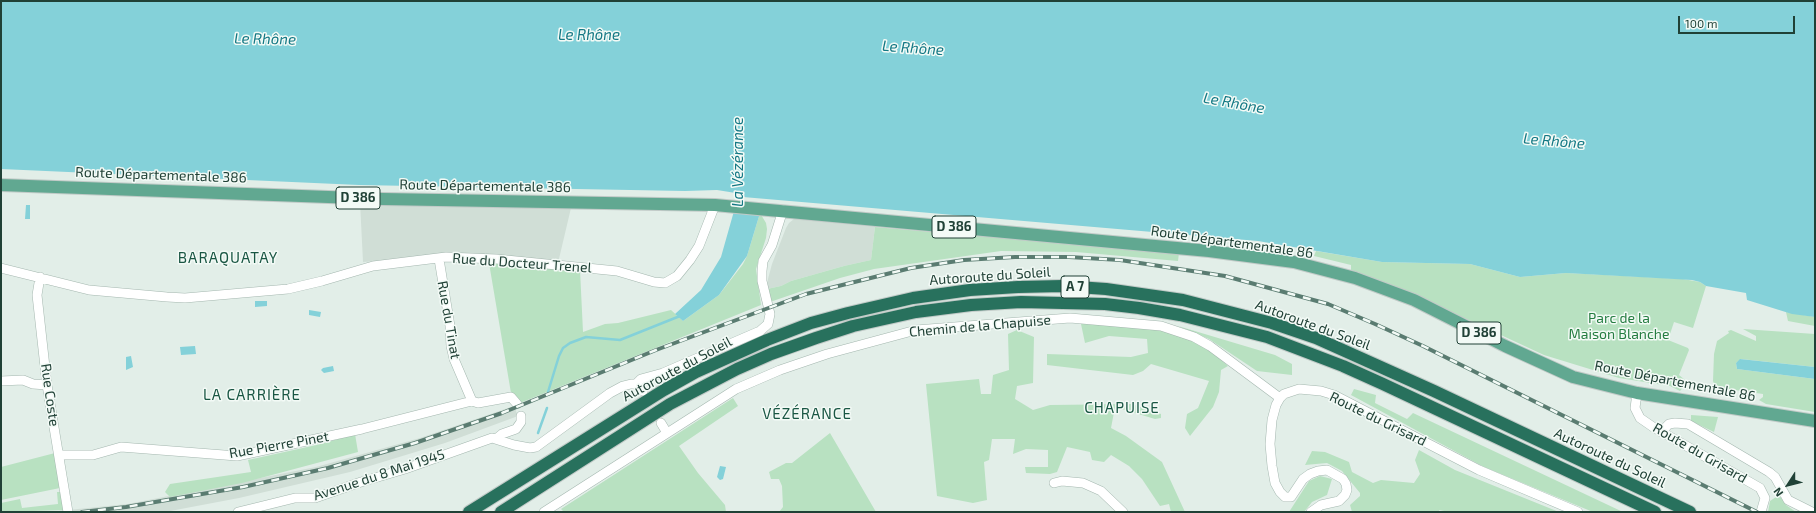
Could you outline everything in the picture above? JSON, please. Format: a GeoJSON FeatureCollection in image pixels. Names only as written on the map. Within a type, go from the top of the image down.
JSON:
{"type":"FeatureCollection","features":[{"type":"Feature","properties":{"kind":"highway","name":"Autoroute du Soleil"},"geometry":{"type":"LineString","coordinates":[[469,512],[664,390],[696,372],[767,340],[848,312],[913,298],[970,290],[1018,286],[1063,286],[1106,289],[1183,300],[1272,323],[1316,338],[1405,378],[1690,512]]}},
{"type":"Feature","properties":{"kind":"highway","name":"Autoroute du Soleil"},"geometry":{"type":"LineString","coordinates":[[501,512],[670,404],[737,369],[772,354],[853,326],[916,312],[971,305],[1021,302],[1098,304],[1139,308],[1186,316],[1267,336],[1357,372],[1655,512]]}},
{"type":"Feature","properties":{"kind":"main road","name":"Route Départementale 386"},"geometry":{"type":"LineString","coordinates":[[1,185],[383,198],[715,204],[763,208]]}},
{"type":"Feature","properties":{"kind":"main road","name":"Route Départementale 86"},"geometry":{"type":"LineString","coordinates":[[763,208],[1209,251],[1294,262],[1355,278],[1414,300],[1506,346],[1573,377],[1638,393],[1815,421]]}},
{"type":"Feature","properties":{"kind":"street","name":"Rue du Docteur Trenel"},"geometry":{"type":"LineString","coordinates":[[1,268],[66,285],[101,292],[185,298],[288,289],[322,282],[373,266],[446,257],[496,259],[617,271],[654,282],[665,282],[677,276],[699,246],[715,204]]}},
{"type":"Feature","properties":{"kind":"street"},"geometry":{"type":"LineString","coordinates":[[496,439],[514,445],[530,448],[536,447],[610,393],[623,386],[636,384],[642,378],[664,373],[760,331],[768,324],[770,314],[762,281],[763,261],[772,245],[783,210]]}},
{"type":"Feature","properties":{"kind":"street","name":"Rue du Tinat"},"geometry":{"type":"LineString","coordinates":[[439,259],[450,326],[450,346],[472,401]]}},
{"type":"Feature","properties":{"kind":"street","name":"Rue Coste"},"geometry":{"type":"LineString","coordinates":[[40,277],[37,295],[48,385],[68,512]]}},
{"type":"Feature","properties":{"kind":"street","name":"Chemin de la Chapuise"},"geometry":{"type":"LineString","coordinates":[[544,512],[736,389],[780,370],[827,354],[916,330],[1070,318],[1161,326],[1194,337],[1233,362],[1280,398]]}},
{"type":"Feature","properties":{"kind":"street"},"geometry":{"type":"LineString","coordinates":[[1,381],[20,380],[33,384],[48,385]]}},
{"type":"Feature","properties":{"kind":"street"},"geometry":{"type":"LineString","coordinates":[[636,384],[643,391]]}},
{"type":"Feature","properties":{"kind":"street","name":"Route du Grisard"},"geometry":{"type":"LineString","coordinates":[[1280,398],[1284,394],[1299,389],[1321,391],[1334,395],[1479,470],[1578,512]]}},
{"type":"Feature","properties":{"kind":"street","name":"Route du Grisard"},"geometry":{"type":"LineString","coordinates":[[1638,393],[1635,408],[1638,415],[1644,422],[1760,488],[1766,498],[1763,509]]}},
{"type":"Feature","properties":{"kind":"street"},"geometry":{"type":"LineString","coordinates":[[472,401],[478,403],[510,397],[517,404]]}},
{"type":"Feature","properties":{"kind":"street"},"geometry":{"type":"LineString","coordinates":[[1280,398],[1276,405],[1272,420],[1270,444],[1275,483],[1280,492],[1285,497],[1291,497],[1303,479],[1318,471],[1327,470],[1335,473],[1343,479],[1346,484],[1347,490],[1342,498],[1321,505],[1311,512]]}},
{"type":"Feature","properties":{"kind":"street","name":"Rue Pierre Pinet"},"geometry":{"type":"LineString","coordinates":[[59,455],[93,455],[121,447],[237,456],[362,429],[472,401]]}},
{"type":"Feature","properties":{"kind":"street"},"geometry":{"type":"LineString","coordinates":[[496,439],[502,434],[516,429],[521,422],[521,416]]}},
{"type":"Feature","properties":{"kind":"street"},"geometry":{"type":"LineString","coordinates":[[1661,432],[1669,424],[1679,422],[1688,424],[1769,472],[1775,477],[1788,500],[1812,512]]}},
{"type":"Feature","properties":{"kind":"street"},"geometry":{"type":"LineString","coordinates":[[661,423],[667,433]]}},
{"type":"Feature","properties":{"kind":"street","name":"Avenue du 8 Mai 1945"},"geometry":{"type":"LineString","coordinates":[[238,512],[295,498],[315,498],[353,484],[405,469],[486,439],[496,439]]}},
{"type":"Feature","properties":{"kind":"street"},"geometry":{"type":"LineString","coordinates":[[1054,483],[1062,481],[1083,483],[1101,491],[1123,512]]}},
{"type":"Feature","properties":{"kind":"shaded area"},"geometry":{"type":"Polygon","coordinates":[[[360,202],[571,208],[558,263],[391,260],[363,262],[360,202]]]}},
{"type":"Feature","properties":{"kind":"shaded area"},"geometry":{"type":"Polygon","coordinates":[[[794,219],[875,227],[871,260],[844,266],[767,289],[772,264],[786,228],[794,219]]]}},
{"type":"Feature","properties":{"kind":"shaded area"},"geometry":{"type":"Polygon","coordinates":[[[514,406],[518,416],[445,443],[350,472],[239,498],[165,512],[48,512],[128,504],[316,467],[420,438],[514,406]]]}},
{"type":"Feature","properties":{"kind":"green space"},"geometry":{"type":"Polygon","coordinates":[[[760,213],[766,223],[767,229],[766,238],[756,269],[761,305],[520,403],[511,393],[489,263],[580,270],[583,332],[605,324],[618,323],[671,310],[683,321],[719,295],[743,264],[747,256],[760,213]]]}},
{"type":"Feature","properties":{"kind":"green space"},"geometry":{"type":"Polygon","coordinates":[[[875,227],[1179,253],[1178,261],[1076,252],[1001,251],[874,269],[840,278],[770,302],[767,289],[844,266],[871,260],[875,227]]]}},
{"type":"Feature","properties":{"kind":"green space","name":"Parc de la Maison Blanche"},"geometry":{"type":"Polygon","coordinates":[[[1316,251],[1382,262],[1470,264],[1520,277],[1566,273],[1683,279],[1700,282],[1706,286],[1693,328],[1674,322],[1668,340],[1688,348],[1689,350],[1679,375],[1685,380],[1686,384],[1680,391],[1670,386],[1619,378],[1544,355],[1406,291],[1351,270],[1351,265],[1314,256],[1316,251]]]}},
{"type":"Feature","properties":{"kind":"green space"},"geometry":{"type":"Polygon","coordinates":[[[1786,312],[1815,317],[1815,326],[1788,321],[1786,312]]]}},
{"type":"Feature","properties":{"kind":"green space"},"geometry":{"type":"Polygon","coordinates":[[[1081,324],[1121,325],[1158,329],[1185,338],[1210,350],[1228,366],[1221,370],[1219,392],[1213,407],[1190,436],[1185,428],[1187,414],[1198,408],[1209,381],[1151,364],[1143,371],[1133,375],[1047,365],[1047,354],[1131,357],[1148,353],[1147,339],[1109,336],[1085,343],[1081,324]]]}},
{"type":"Feature","properties":{"kind":"green space"},"geometry":{"type":"Polygon","coordinates":[[[1178,326],[1275,355],[1292,364],[1292,375],[1257,371],[1209,339],[1178,326]]]}},
{"type":"Feature","properties":{"kind":"green space"},"geometry":{"type":"Polygon","coordinates":[[[1743,329],[1815,334],[1815,367],[1741,359],[1736,363],[1737,369],[1815,379],[1815,412],[1766,404],[1759,400],[1763,397],[1763,394],[1721,388],[1714,384],[1714,354],[1717,341],[1731,330],[1756,341],[1756,336],[1743,329]]]}},
{"type":"Feature","properties":{"kind":"green space"},"geometry":{"type":"Polygon","coordinates":[[[1017,330],[1034,337],[1033,383],[1017,386],[1015,399],[1033,410],[1050,405],[1132,404],[1161,414],[1161,418],[1155,419],[1115,407],[1111,428],[1126,436],[1162,462],[1185,512],[1171,512],[1169,504],[1160,506],[1142,479],[1129,466],[1111,455],[1104,462],[1092,460],[1090,452],[1067,447],[1057,472],[1050,474],[1026,473],[1025,467],[1048,467],[1048,450],[1026,449],[1013,454],[1015,439],[992,439],[989,460],[984,462],[987,500],[973,503],[937,496],[926,384],[979,379],[981,394],[991,394],[993,375],[1009,370],[1008,334],[1017,330]]]}},
{"type":"Feature","properties":{"kind":"green space"},"geometry":{"type":"Polygon","coordinates":[[[1354,389],[1376,395],[1375,403],[1407,419],[1413,413],[1623,512],[1593,512],[1484,467],[1351,395],[1354,389]]]}},
{"type":"Feature","properties":{"kind":"green space"},"geometry":{"type":"Polygon","coordinates":[[[733,398],[738,406],[679,446],[698,473],[725,505],[726,512],[564,512],[561,509],[733,398]]]}},
{"type":"Feature","properties":{"kind":"green space"},"geometry":{"type":"Polygon","coordinates":[[[1691,415],[1718,417],[1714,432],[1691,421],[1691,415]]]}},
{"type":"Feature","properties":{"kind":"green space"},"geometry":{"type":"Polygon","coordinates":[[[830,433],[876,512],[779,512],[783,507],[782,486],[779,479],[771,479],[769,472],[786,463],[792,463],[830,433]]]}},
{"type":"Feature","properties":{"kind":"green space"},"geometry":{"type":"Polygon","coordinates":[[[355,434],[358,452],[242,483],[170,497],[165,492],[170,484],[251,472],[248,460],[321,444],[355,434]]]}},
{"type":"Feature","properties":{"kind":"green space"},"geometry":{"type":"Polygon","coordinates":[[[1419,450],[1455,470],[1559,512],[1449,512],[1439,510],[1440,512],[1352,512],[1350,505],[1360,496],[1360,493],[1342,471],[1327,463],[1305,465],[1312,451],[1325,452],[1349,462],[1352,472],[1373,483],[1381,480],[1414,483],[1420,474],[1415,460],[1419,450]]]}},
{"type":"Feature","properties":{"kind":"green space"},"geometry":{"type":"Polygon","coordinates":[[[55,453],[60,488],[1,500],[1,467],[55,453]]]}},
{"type":"Feature","properties":{"kind":"green space"},"geometry":{"type":"Polygon","coordinates":[[[1320,476],[1332,479],[1327,495],[1312,502],[1304,512],[1289,512],[1309,481],[1320,476]]]}},
{"type":"Feature","properties":{"kind":"green space"},"geometry":{"type":"Polygon","coordinates":[[[57,492],[61,492],[64,510],[1,512],[1,503],[20,499],[22,508],[58,504],[57,492]]]}},
{"type":"Feature","properties":{"kind":"green space"},"geometry":{"type":"Polygon","coordinates":[[[1779,495],[1786,505],[1796,512],[1768,512],[1770,501],[1779,495]]]}},
{"type":"Feature","properties":{"kind":"water","name":"Le Rhône"},"geometry":{"type":"Polygon","coordinates":[[[1,1],[1815,2],[1815,317],[1792,314],[1747,300],[1746,293],[1706,286],[1700,282],[1692,280],[1566,273],[1520,277],[1470,264],[1382,262],[1258,241],[743,197],[742,194],[717,190],[685,191],[359,185],[1,169],[1,1]]]}},
{"type":"Feature","properties":{"kind":"water"},"geometry":{"type":"Polygon","coordinates":[[[26,205],[30,205],[30,219],[25,219],[26,205]]]}},
{"type":"Feature","properties":{"kind":"water"},"geometry":{"type":"Polygon","coordinates":[[[734,211],[760,213],[747,256],[719,295],[683,321],[675,314],[701,290],[721,257],[734,211]]]}},
{"type":"Feature","properties":{"kind":"water"},"geometry":{"type":"Polygon","coordinates":[[[255,301],[267,301],[267,306],[255,307],[255,301]]]}},
{"type":"Feature","properties":{"kind":"water"},"geometry":{"type":"Polygon","coordinates":[[[309,310],[321,312],[320,317],[309,315],[309,310]]]}},
{"type":"Feature","properties":{"kind":"water"},"geometry":{"type":"Polygon","coordinates":[[[195,346],[196,354],[181,355],[180,347],[195,346]]]}},
{"type":"Feature","properties":{"kind":"water"},"geometry":{"type":"Polygon","coordinates":[[[131,356],[133,367],[126,370],[126,357],[131,356]]]}},
{"type":"Feature","properties":{"kind":"water"},"geometry":{"type":"Polygon","coordinates":[[[1740,359],[1815,367],[1815,379],[1737,369],[1736,363],[1740,359]]]}},
{"type":"Feature","properties":{"kind":"water"},"geometry":{"type":"Polygon","coordinates":[[[333,366],[334,371],[324,373],[321,370],[323,368],[333,366]]]}},
{"type":"Feature","properties":{"kind":"water"},"geometry":{"type":"Polygon","coordinates":[[[720,466],[726,467],[723,479],[720,480],[717,477],[720,466]]]}},
{"type":"Feature","properties":{"kind":"waterway","name":"La Vézérance"},"geometry":{"type":"LineString","coordinates":[[548,392],[559,356],[563,348],[570,343],[586,337],[620,340],[680,316]]}},
{"type":"Feature","properties":{"kind":"waterway","name":"La Vézérance"},"geometry":{"type":"LineString","coordinates":[[538,433],[547,408]]}},
{"type":"Feature","properties":{"kind":"railway"},"geometry":{"type":"LineString","coordinates":[[82,512],[126,507],[243,487],[328,468],[415,443],[502,413],[656,350],[806,294],[911,268],[964,260],[1015,257],[1069,257],[1120,260],[1225,276],[1328,304],[1423,346],[1757,512]]}},
{"type":"Feature","properties":{"kind":"district","name":"BARAQUATAY"},"geometry":{"type":"Point","coordinates":[228,258]}},
{"type":"Feature","properties":{"kind":"district","name":"LA CARRIÈRE"},"geometry":{"type":"Point","coordinates":[252,395]}},
{"type":"Feature","properties":{"kind":"district","name":"CHAPUISE"},"geometry":{"type":"Point","coordinates":[1122,408]}},
{"type":"Feature","properties":{"kind":"district","name":"VÉZÉRANCE"},"geometry":{"type":"Point","coordinates":[807,414]}}]}
